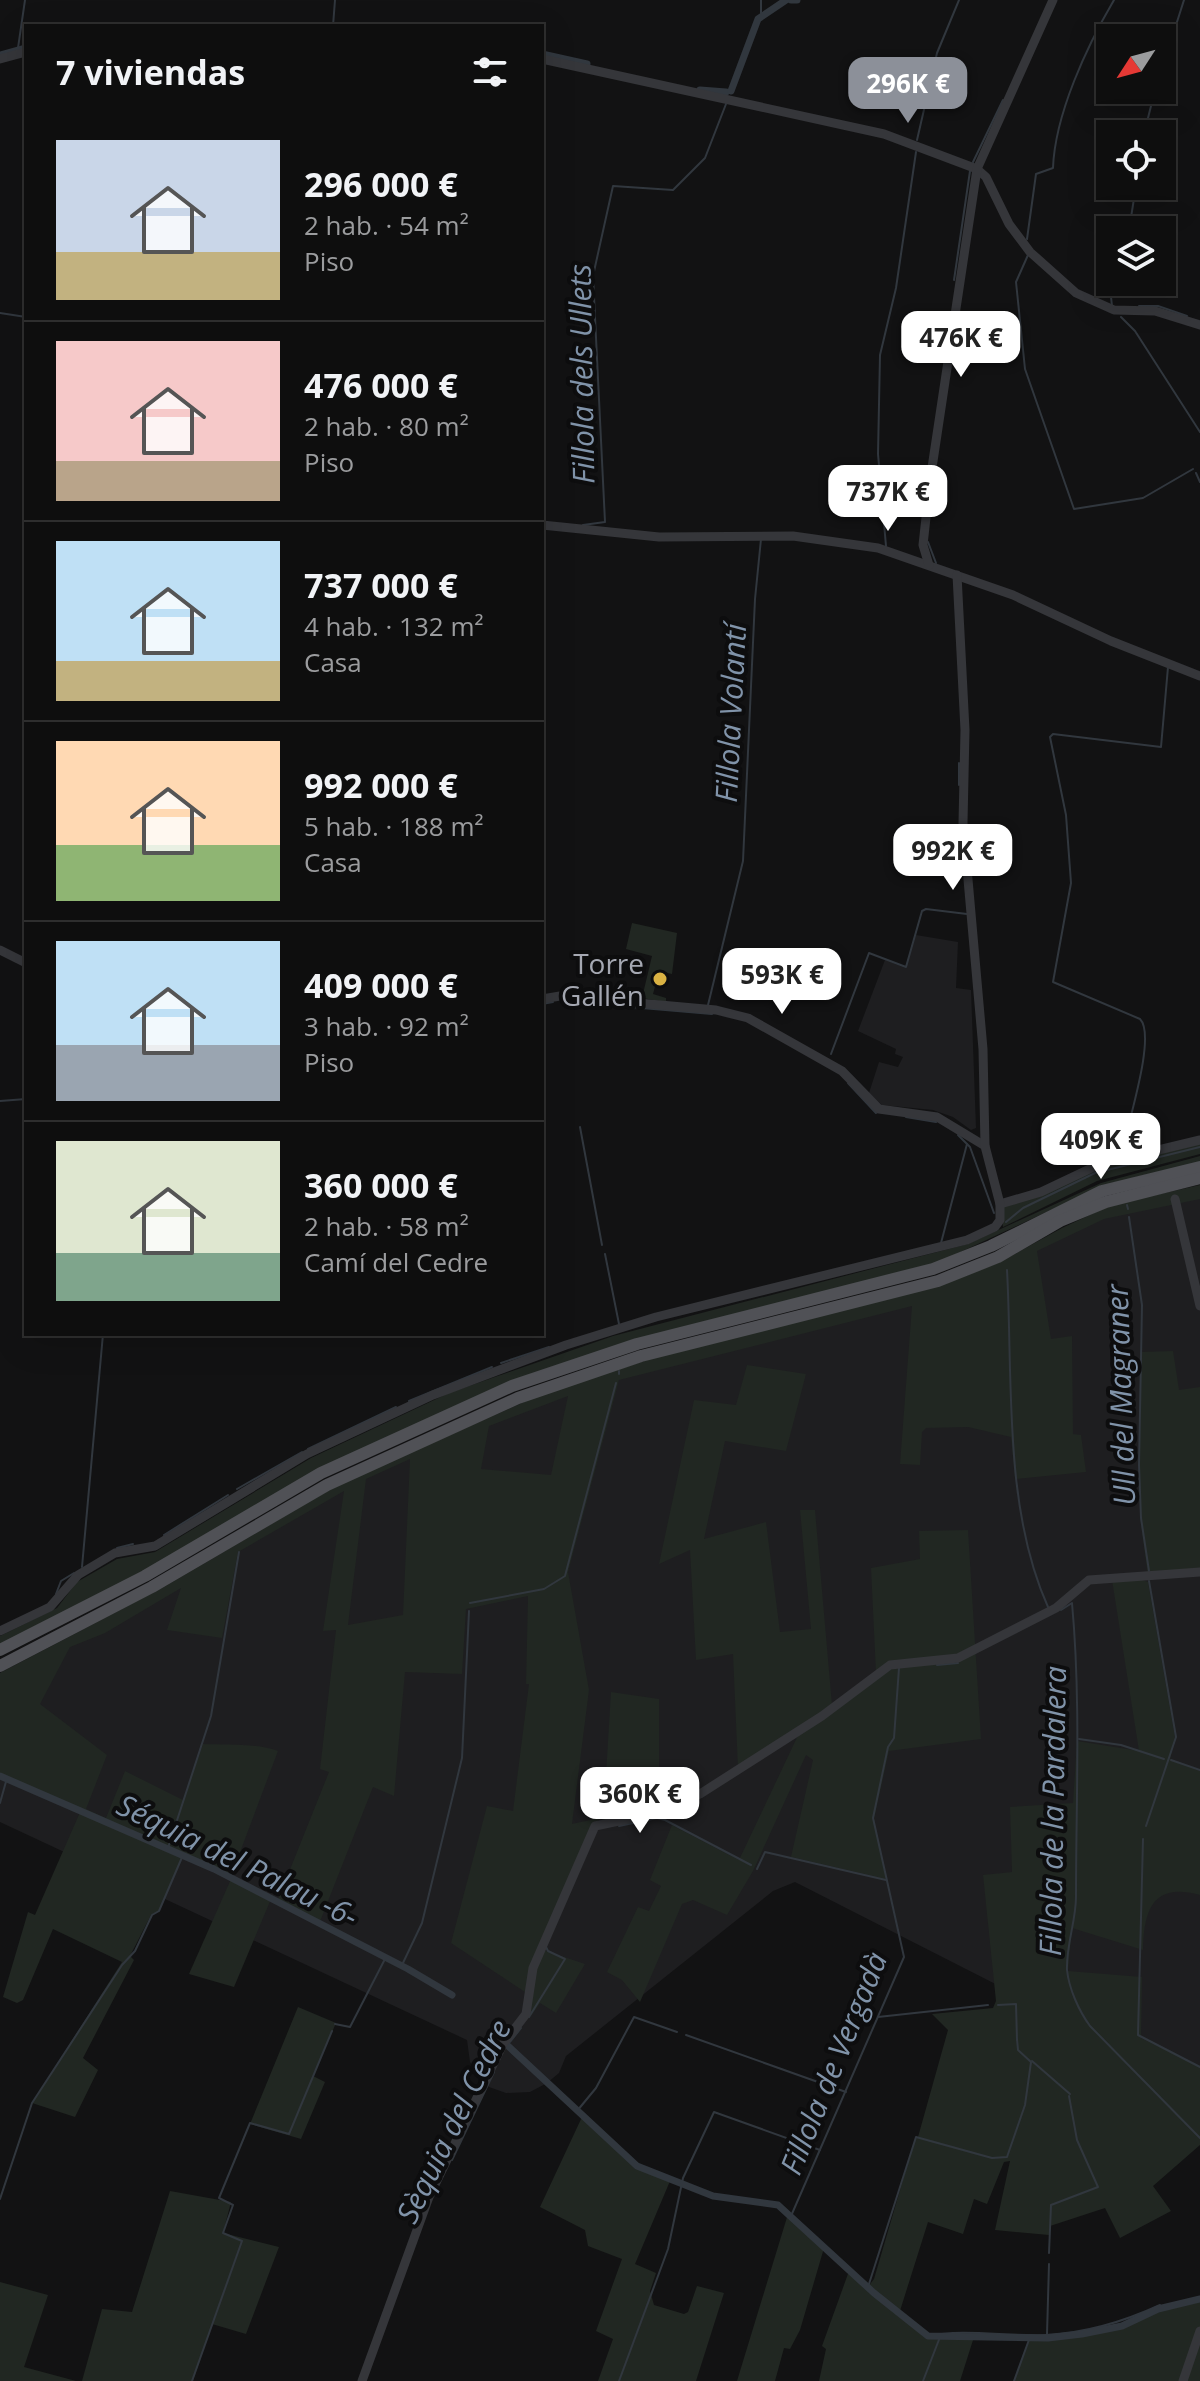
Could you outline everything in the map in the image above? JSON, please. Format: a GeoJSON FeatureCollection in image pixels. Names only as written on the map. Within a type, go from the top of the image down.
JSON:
{"type":"FeatureCollection","features":[{"type":"Feature","properties":{"kind":"main road"},"geometry":{"type":"LineString","coordinates":[[0,1650],[145,1576],[321,1473],[512,1386],[637,1344],[933,1269],[991,1246],[1102,1191],[1200,1167]]}},
{"type":"Feature","properties":{"kind":"main road"},"geometry":{"type":"LineString","coordinates":[[0,1666],[152,1587],[327,1485],[518,1398],[641,1356],[938,1281],[998,1257],[1060,1221],[1106,1202],[1200,1178]]}},
{"type":"Feature","properties":{"kind":"street"},"geometry":{"type":"LineString","coordinates":[[929,565],[923,545],[930,481],[977,169],[1053,0]]}},
{"type":"Feature","properties":{"kind":"street"},"geometry":{"type":"LineString","coordinates":[[0,59],[24,53]]}},
{"type":"Feature","properties":{"kind":"street"},"geometry":{"type":"LineString","coordinates":[[544,59],[884,134],[977,169],[986,177],[1009,224],[1030,252],[1076,293],[1114,310],[1155,311],[1200,325]]}},
{"type":"Feature","properties":{"kind":"street"},"geometry":{"type":"LineString","coordinates":[[544,525],[659,537],[793,536],[878,548],[957,575],[1200,676]]}},
{"type":"Feature","properties":{"kind":"street"},"geometry":{"type":"LineString","coordinates":[[0,1631],[50,1607],[78,1575],[115,1553],[155,1546],[307,1454],[433,1395],[553,1349],[656,1317],[967,1240],[995,1227],[1000,1220],[1000,1204],[985,1146],[983,1049],[963,823],[965,730],[957,575]]}},
{"type":"Feature","properties":{"kind":"street"},"geometry":{"type":"LineString","coordinates":[[0,950],[24,962]]}},
{"type":"Feature","properties":{"kind":"street"},"geometry":{"type":"LineString","coordinates":[[544,999],[560,996],[731,1012],[771,1028],[842,1071],[879,1109],[937,1117],[985,1146]]}},
{"type":"Feature","properties":{"kind":"street"},"geometry":{"type":"LineString","coordinates":[[1000,1204],[1032,1196],[1112,1160],[1200,1140]]}},
{"type":"Feature","properties":{"kind":"street"},"geometry":{"type":"LineString","coordinates":[[1175,1199],[1200,1306]]}},
{"type":"Feature","properties":{"kind":"street"},"geometry":{"type":"LineString","coordinates":[[362,2381],[429,2197],[503,2044],[526,2014],[533,1968],[595,1826],[657,1813],[700,1794],[822,1716],[890,1665],[958,1658],[1056,1608],[1089,1580],[1200,1572]]}},
{"type":"Feature","properties":{"kind":"street"},"geometry":{"type":"LineString","coordinates":[[1183,2381],[1200,2331]]}},
{"type":"Feature","properties":{"kind":"shaded area"},"geometry":{"type":"Polygon","coordinates":[[[632,923],[677,933],[672,974],[659,971],[653,994],[666,998],[666,1002],[642,998],[652,956],[626,949],[632,923]]]}},
{"type":"Feature","properties":{"kind":"shaded area"},"geometry":{"type":"Polygon","coordinates":[[[916,935],[958,942],[956,988],[971,990],[976,1128],[971,1130],[953,1117],[933,1110],[882,1105],[869,1093],[879,1062],[898,1067],[903,1057],[895,1054],[896,1049],[858,1031],[885,960],[906,968],[916,935]]]}},
{"type":"Feature","properties":{"kind":"shaded area"},"geometry":{"type":"Polygon","coordinates":[[[1200,1143],[1200,1154],[1097,1181],[1003,1227],[1001,1208],[1099,1169],[1200,1143]]]}},
{"type":"Feature","properties":{"kind":"shaded area"},"geometry":{"type":"Polygon","coordinates":[[[1200,1156],[1200,1163],[1136,1177],[1085,1194],[939,1262],[509,1383],[324,1466],[142,1572],[0,1645],[0,1636],[57,1608],[77,1582],[117,1559],[155,1552],[311,1458],[449,1393],[613,1336],[968,1244],[1101,1183],[1200,1156]]]}},
{"type":"Feature","properties":{"kind":"shaded area"},"geometry":{"type":"Polygon","coordinates":[[[1200,1185],[1200,1199],[1104,1219],[1037,1251],[1051,1339],[1072,1336],[1073,1434],[1081,1435],[1086,1472],[1015,1479],[1011,1437],[968,1427],[926,1428],[922,1432],[920,1465],[900,1464],[912,1306],[619,1380],[568,1572],[589,1690],[572,1824],[599,1818],[543,1950],[585,1964],[556,2013],[540,2003],[531,2016],[528,2015],[531,1996],[451,1943],[487,1806],[513,1811],[529,1684],[526,1684],[528,1596],[466,1609],[462,1674],[405,1672],[394,1796],[373,1787],[319,1924],[277,1902],[329,1772],[320,1769],[336,1630],[323,1631],[344,1491],[238,1552],[222,1638],[167,1630],[181,1588],[105,1633],[70,1647],[40,1704],[107,1755],[86,1809],[106,1818],[125,1771],[183,1800],[203,1744],[251,1746],[278,1751],[230,1879],[182,1857],[159,1911],[151,1915],[130,1956],[134,1960],[83,2058],[98,2070],[75,2117],[32,2103],[122,1962],[53,1929],[23,2000],[17,2003],[3,1997],[28,1912],[35,1915],[81,1810],[0,1777],[0,1673],[164,1587],[338,1485],[533,1398],[662,1355],[947,1283],[1000,1262],[1111,1205],[1200,1185]],[[568,1396],[489,1426],[481,1469],[551,1475],[568,1396]],[[410,1459],[366,1479],[348,1625],[403,1615],[410,1459]]]}},
{"type":"Feature","properties":{"kind":"shaded area"},"geometry":{"type":"Polygon","coordinates":[[[1200,1188],[1200,2088],[795,1882],[773,1891],[566,2056],[559,2073],[547,2083],[530,2092],[506,2093],[489,2087],[480,2078],[470,2062],[467,2040],[0,1822],[0,1673],[166,1588],[312,1500],[570,1386],[926,1292],[986,1271],[1090,1216],[1200,1188]]]}},
{"type":"Feature","properties":{"kind":"shaded area"},"geometry":{"type":"Polygon","coordinates":[[[1173,1351],[1179,1390],[1200,1387],[1200,1571],[1148,1576],[1140,1518],[1140,1352],[1173,1351]]]}},
{"type":"Feature","properties":{"kind":"shaded area"},"geometry":{"type":"Polygon","coordinates":[[[747,1365],[806,1374],[786,1451],[725,1441],[704,1539],[766,1522],[780,1632],[811,1629],[800,1510],[815,1510],[832,1705],[738,1769],[733,1654],[696,1660],[690,1550],[659,1564],[694,1400],[736,1405],[747,1365]]]}},
{"type":"Feature","properties":{"kind":"shaded area"},"geometry":{"type":"Polygon","coordinates":[[[968,1530],[981,1739],[889,1751],[874,1819],[886,1879],[791,1857],[813,1760],[806,1755],[753,1871],[727,1915],[693,1900],[682,1904],[640,2002],[622,1980],[607,1972],[638,1907],[649,1911],[661,1886],[650,1880],[672,1825],[739,1860],[801,1729],[876,1673],[871,1568],[920,1559],[919,1531],[968,1530]]]}},
{"type":"Feature","properties":{"kind":"shaded area"},"geometry":{"type":"Polygon","coordinates":[[[1136,1578],[1148,1582],[1175,1737],[1170,1760],[1200,1771],[1200,1895],[1184,1892],[1161,1896],[1149,1912],[1143,1950],[1072,1928],[1068,1971],[1142,1977],[1141,2038],[1200,2066],[1200,2145],[1153,2186],[1171,2211],[1120,2238],[1105,2208],[1050,2226],[1049,2235],[995,2230],[1010,2161],[1004,2162],[987,2204],[974,2199],[963,2234],[928,2222],[899,2314],[927,2336],[974,2337],[960,2381],[819,2381],[826,2349],[822,2346],[849,2271],[867,2288],[874,2279],[918,2137],[948,2030],[932,2014],[993,2008],[996,2001],[983,1875],[1012,1872],[1010,1807],[1073,1803],[1077,1741],[1139,1751],[1112,1580],[1136,1578]]]}},
{"type":"Feature","properties":{"kind":"shaded area"},"geometry":{"type":"Polygon","coordinates":[[[611,1692],[659,1699],[659,1809],[603,1824],[611,1692]]]}},
{"type":"Feature","properties":{"kind":"shaded area"},"geometry":{"type":"Polygon","coordinates":[[[231,1879],[271,1899],[234,1987],[189,1974],[231,1879]]]}},
{"type":"Feature","properties":{"kind":"shaded area"},"geometry":{"type":"Polygon","coordinates":[[[298,2007],[336,2023],[313,2076],[325,2082],[301,2139],[250,2124],[298,2007]]]}},
{"type":"Feature","properties":{"kind":"shaded area"},"geometry":{"type":"Polygon","coordinates":[[[582,2117],[636,2167],[670,2181],[635,2264],[656,2273],[650,2291],[654,2305],[684,2314],[688,2312],[697,2286],[724,2293],[696,2381],[598,2381],[613,2339],[596,2331],[622,2259],[588,2246],[585,2230],[540,2207],[582,2117]]]}},
{"type":"Feature","properties":{"kind":"shaded area"},"geometry":{"type":"Polygon","coordinates":[[[170,2191],[231,2202],[223,2233],[279,2247],[246,2334],[212,2324],[193,2381],[82,2381],[102,2309],[132,2312],[170,2191]]]}},
{"type":"Feature","properties":{"kind":"shaded area"},"geometry":{"type":"Polygon","coordinates":[[[788,2214],[824,2248],[800,2330],[790,2349],[784,2348],[775,2381],[737,2381],[788,2214]]]}},
{"type":"Feature","properties":{"kind":"shaded area"},"geometry":{"type":"Polygon","coordinates":[[[0,2282],[48,2295],[24,2367],[76,2381],[0,2381],[0,2282]]]}},
{"type":"Feature","properties":{"kind":"shaded area"},"geometry":{"type":"Polygon","coordinates":[[[1200,2299],[1200,2381],[1014,2381],[1029,2338],[1096,2330],[1200,2299]]]}},
{"type":"Feature","properties":{"kind":"waterway"},"geometry":{"type":"LineString","coordinates":[[18,48],[25,0]]}},
{"type":"Feature","properties":{"kind":"waterway"},"geometry":{"type":"LineString","coordinates":[[333,24],[335,0]]}},
{"type":"Feature","properties":{"kind":"waterway"},"geometry":{"type":"LineString","coordinates":[[761,0],[761,14]]}},
{"type":"Feature","properties":{"kind":"waterway"},"geometry":{"type":"LineString","coordinates":[[731,91],[758,19],[786,0]]}},
{"type":"Feature","properties":{"kind":"waterway"},"geometry":{"type":"LineString","coordinates":[[791,0],[797,0]]}},
{"type":"Feature","properties":{"kind":"waterway","name":"Fillola Volantí"},"geometry":{"type":"LineString","coordinates":[[917,140],[937,53],[959,0]]}},
{"type":"Feature","properties":{"kind":"waterway"},"geometry":{"type":"LineString","coordinates":[[1027,239],[1036,174],[1053,168],[1066,103],[1093,38],[1114,0]]}},
{"type":"Feature","properties":{"kind":"waterway"},"geometry":{"type":"LineString","coordinates":[[1176,25],[1184,0]]}},
{"type":"Feature","properties":{"kind":"waterway"},"geometry":{"type":"LineString","coordinates":[[0,55],[24,49]]}},
{"type":"Feature","properties":{"kind":"waterway"},"geometry":{"type":"LineString","coordinates":[[544,54],[587,64]]}},
{"type":"Feature","properties":{"kind":"waterway"},"geometry":{"type":"LineString","coordinates":[[700,90],[726,92]]}},
{"type":"Feature","properties":{"kind":"waterway"},"geometry":{"type":"LineString","coordinates":[[973,162],[1003,100]]}},
{"type":"Feature","properties":{"kind":"waterway","name":"Fillola dels Ullets"},"geometry":{"type":"LineString","coordinates":[[583,525],[605,522],[593,276],[613,186],[673,190],[705,158],[726,104]]}},
{"type":"Feature","properties":{"kind":"waterway"},"geometry":{"type":"LineString","coordinates":[[1148,120],[1152,104]]}},
{"type":"Feature","properties":{"kind":"waterway","name":"Fillola Volantí"},"geometry":{"type":"LineString","coordinates":[[886,546],[878,454],[880,355],[896,288],[916,152]]}},
{"type":"Feature","properties":{"kind":"waterway"},"geometry":{"type":"LineString","coordinates":[[954,280],[970,171]]}},
{"type":"Feature","properties":{"kind":"waterway"},"geometry":{"type":"LineString","coordinates":[[1131,216],[1134,200]]}},
{"type":"Feature","properties":{"kind":"waterway"},"geometry":{"type":"LineString","coordinates":[[1028,255],[1016,282],[1025,369],[1074,509],[1143,498],[1193,469]]}},
{"type":"Feature","properties":{"kind":"waterway"},"geometry":{"type":"LineString","coordinates":[[1111,296],[1112,306]]}},
{"type":"Feature","properties":{"kind":"waterway"},"geometry":{"type":"LineString","coordinates":[[1139,306],[1158,306],[1187,316]]}},
{"type":"Feature","properties":{"kind":"waterway"},"geometry":{"type":"LineString","coordinates":[[0,313],[24,317]]}},
{"type":"Feature","properties":{"kind":"waterway"},"geometry":{"type":"LineString","coordinates":[[1121,317],[1135,331],[1200,432]]}},
{"type":"Feature","properties":{"kind":"waterway"},"geometry":{"type":"LineString","coordinates":[[1196,473],[1200,482]]}},
{"type":"Feature","properties":{"kind":"waterway","name":"Fillola Volantí"},"geometry":{"type":"LineString","coordinates":[[708,1005],[743,861],[755,599],[761,539]]}},
{"type":"Feature","properties":{"kind":"waterway"},"geometry":{"type":"LineString","coordinates":[[928,542],[936,563]]}},
{"type":"Feature","properties":{"kind":"waterway","name":"Ull del Magraner"},"geometry":{"type":"LineString","coordinates":[[1122,1153],[1143,1062],[1144,1029],[1140,1019],[1053,982],[1071,883],[1066,815],[1050,737],[1053,734],[1161,747],[1168,667]]}},
{"type":"Feature","properties":{"kind":"waterway"},"geometry":{"type":"LineString","coordinates":[[959,763],[959,785]]}},
{"type":"Feature","properties":{"kind":"waterway"},"geometry":{"type":"LineString","coordinates":[[831,1054],[869,953],[906,967],[922,911],[967,914]]}},
{"type":"Feature","properties":{"kind":"waterway"},"geometry":{"type":"LineString","coordinates":[[544,1004],[553,1002]]}},
{"type":"Feature","properties":{"kind":"waterway"},"geometry":{"type":"LineString","coordinates":[[607,1005],[712,1014]]}},
{"type":"Feature","properties":{"kind":"waterway"},"geometry":{"type":"LineString","coordinates":[[848,1083],[876,1113]]}},
{"type":"Feature","properties":{"kind":"waterway"},"geometry":{"type":"LineString","coordinates":[[0,1101],[24,1099]]}},
{"type":"Feature","properties":{"kind":"waterway"},"geometry":{"type":"LineString","coordinates":[[906,1117],[936,1122]]}},
{"type":"Feature","properties":{"kind":"waterway"},"geometry":{"type":"LineString","coordinates":[[580,1127],[602,1245]]}},
{"type":"Feature","properties":{"kind":"waterway"},"geometry":{"type":"LineString","coordinates":[[958,1135],[970,1147],[994,1213]]}},
{"type":"Feature","properties":{"kind":"waterway"},"geometry":{"type":"LineString","coordinates":[[941,1243],[967,1144]]}},
{"type":"Feature","properties":{"kind":"waterway"},"geometry":{"type":"LineString","coordinates":[[1006,1222],[1023,1208],[1095,1173],[1200,1147]]}},
{"type":"Feature","properties":{"kind":"waterway","name":"Ull del Magraner"},"geometry":{"type":"LineString","coordinates":[[1127,1205],[1128,1209]]}},
{"type":"Feature","properties":{"kind":"waterway","name":"Ull del Magraner"},"geometry":{"type":"LineString","coordinates":[[1129,1217],[1142,1305],[1139,1465],[1141,1518],[1149,1571]]}},
{"type":"Feature","properties":{"kind":"waterway"},"geometry":{"type":"LineString","coordinates":[[605,1254],[619,1324]]}},
{"type":"Feature","properties":{"kind":"waterway"},"geometry":{"type":"LineString","coordinates":[[1007,1270],[1017,1485],[1023,1527],[1048,1607]]}},
{"type":"Feature","properties":{"kind":"waterway"},"geometry":{"type":"LineString","coordinates":[[82,1567],[103,1336]]}},
{"type":"Feature","properties":{"kind":"waterway"},"geometry":{"type":"LineString","coordinates":[[501,1363],[549,1347]]}},
{"type":"Feature","properties":{"kind":"waterway"},"geometry":{"type":"LineString","coordinates":[[409,1401],[492,1367]]}},
{"type":"Feature","properties":{"kind":"waterway"},"geometry":{"type":"LineString","coordinates":[[470,1603],[544,1589],[565,1576],[616,1383]]}},
{"type":"Feature","properties":{"kind":"waterway"},"geometry":{"type":"LineString","coordinates":[[308,1449],[396,1407]]}},
{"type":"Feature","properties":{"kind":"waterway"},"geometry":{"type":"LineString","coordinates":[[237,1489],[302,1452]]}},
{"type":"Feature","properties":{"kind":"waterway"},"geometry":{"type":"LineString","coordinates":[[164,1535],[228,1495]]}},
{"type":"Feature","properties":{"kind":"waterway"},"geometry":{"type":"LineString","coordinates":[[117,1548],[133,1544]]}},
{"type":"Feature","properties":{"kind":"waterway"},"geometry":{"type":"LineString","coordinates":[[168,1848],[211,1716],[239,1552]]}},
{"type":"Feature","properties":{"kind":"waterway"},"geometry":{"type":"LineString","coordinates":[[56,1594],[61,1581],[74,1573]]}},
{"type":"Feature","properties":{"kind":"waterway","name":"Ull del Magraner"},"geometry":{"type":"LineString","coordinates":[[1146,1826],[1176,1737],[1149,1581]]}},
{"type":"Feature","properties":{"kind":"waterway","name":"Fillola de la Pardalera"},"geometry":{"type":"LineString","coordinates":[[1061,1610],[1072,1603],[1076,1676],[1076,1897],[1067,1961],[1070,1985],[1078,2007],[1090,2026],[1200,2138]]}},
{"type":"Feature","properties":{"kind":"waterway"},"geometry":{"type":"LineString","coordinates":[[402,1965],[422,1923],[462,1758],[469,1611]]}},
{"type":"Feature","properties":{"kind":"waterway","name":"Fillola de Vergadà"},"geometry":{"type":"LineString","coordinates":[[937,1665],[958,1663]]}},
{"type":"Feature","properties":{"kind":"waterway","name":"Fillola de Vergadà"},"geometry":{"type":"LineString","coordinates":[[791,2216],[904,1957],[873,1818],[888,1747],[894,1738],[899,1668]]}},
{"type":"Feature","properties":{"kind":"waterway"},"geometry":{"type":"LineString","coordinates":[[1079,1739],[1121,1745],[1164,1759]]}},
{"type":"Feature","properties":{"kind":"waterway"},"geometry":{"type":"LineString","coordinates":[[1171,1760],[1200,1770]]}},
{"type":"Feature","properties":{"kind":"waterway","name":"Séquia del Palau -6-"},"geometry":{"type":"LineString","coordinates":[[0,1776],[214,1869],[452,1995]]}},
{"type":"Feature","properties":{"kind":"waterway"},"geometry":{"type":"LineString","coordinates":[[0,1803],[7,1778]]}},
{"type":"Feature","properties":{"kind":"waterway","name":"Sèquia del Cedre"},"geometry":{"type":"LineString","coordinates":[[619,1826],[657,1818],[665,1820],[751,1865]]}},
{"type":"Feature","properties":{"kind":"waterway","name":"Ull del Magraner"},"geometry":{"type":"LineString","coordinates":[[1143,1839],[1138,2035],[1200,2067]]}},
{"type":"Feature","properties":{"kind":"waterway","name":"Sèquia del Cedre"},"geometry":{"type":"LineString","coordinates":[[757,1869],[765,1852],[886,1880]]}},
{"type":"Feature","properties":{"kind":"waterway"},"geometry":{"type":"LineString","coordinates":[[0,2199],[32,2103],[122,1965],[135,1951],[152,1915],[159,1911],[183,1855]]}},
{"type":"Feature","properties":{"kind":"waterway","name":"Sèquia del Cedre"},"geometry":{"type":"LineString","coordinates":[[529,2017],[565,1959],[546,1947]]}},
{"type":"Feature","properties":{"kind":"waterway"},"geometry":{"type":"LineString","coordinates":[[335,2024],[350,2027],[386,1957]]}},
{"type":"Feature","properties":{"kind":"waterway"},"geometry":{"type":"LineString","coordinates":[[998,2005],[1016,2004],[1017,2040]]}},
{"type":"Feature","properties":{"kind":"waterway"},"geometry":{"type":"LineString","coordinates":[[878,2017],[988,2005]]}},
{"type":"Feature","properties":{"kind":"waterway"},"geometry":{"type":"LineString","coordinates":[[577,2111],[596,2088],[634,2017],[677,2032]]}},
{"type":"Feature","properties":{"kind":"waterway","name":"Sèquia del Cedre"},"geometry":{"type":"LineString","coordinates":[[510,2042],[521,2028]]}},
{"type":"Feature","properties":{"kind":"waterway"},"geometry":{"type":"LineString","coordinates":[[192,2381],[242,2241],[223,2233],[233,2205],[219,2198],[250,2123],[289,2134],[332,2031]]}},
{"type":"Feature","properties":{"kind":"waterway"},"geometry":{"type":"LineString","coordinates":[[686,2035],[846,2092]]}},
{"type":"Feature","properties":{"kind":"waterway"},"geometry":{"type":"LineString","coordinates":[[868,2287],[916,2137],[992,2158],[1007,2157],[1025,2105],[1031,2062],[1018,2050],[1017,2039]]}},
{"type":"Feature","properties":{"kind":"waterway","name":"Séquia del Palau -6-"},"geometry":{"type":"LineString","coordinates":[[507,2045],[637,2166],[713,2196],[778,2205],[874,2293],[928,2336],[1048,2338],[1082,2334],[1122,2326],[1158,2309],[1200,2299]]}},
{"type":"Feature","properties":{"kind":"waterway"},"geometry":{"type":"LineString","coordinates":[[1032,2061],[1070,2094]]}},
{"type":"Feature","properties":{"kind":"waterway","name":"Sèquia del Cedre"},"geometry":{"type":"LineString","coordinates":[[452,2160],[494,2072]]}},
{"type":"Feature","properties":{"kind":"waterway"},"geometry":{"type":"LineString","coordinates":[[1049,2253],[1051,2205],[1098,2187],[1077,2140],[1069,2096]]}},
{"type":"Feature","properties":{"kind":"waterway"},"geometry":{"type":"LineString","coordinates":[[619,2381],[668,2249],[683,2178],[714,2112],[820,2150]]}},
{"type":"Feature","properties":{"kind":"waterway"},"geometry":{"type":"LineString","coordinates":[[1047,2334],[1049,2264]]}},
{"type":"Feature","properties":{"kind":"waterway","name":"Séquia del Palau -6-"},"geometry":{"type":"LineString","coordinates":[[928,2336],[1076,2332],[1104,2326],[1160,2305]]}},
{"type":"Feature","properties":{"kind":"waterway"},"geometry":{"type":"LineString","coordinates":[[923,2381],[940,2337]]}},
{"type":"Feature","properties":{"kind":"waterway"},"geometry":{"type":"LineString","coordinates":[[1014,2381],[1030,2337]]}},
{"type":"Feature","properties":{"kind":"place","name":"Torre Gallén"},"geometry":{"type":"Point","coordinates":[660,979]}}]}
